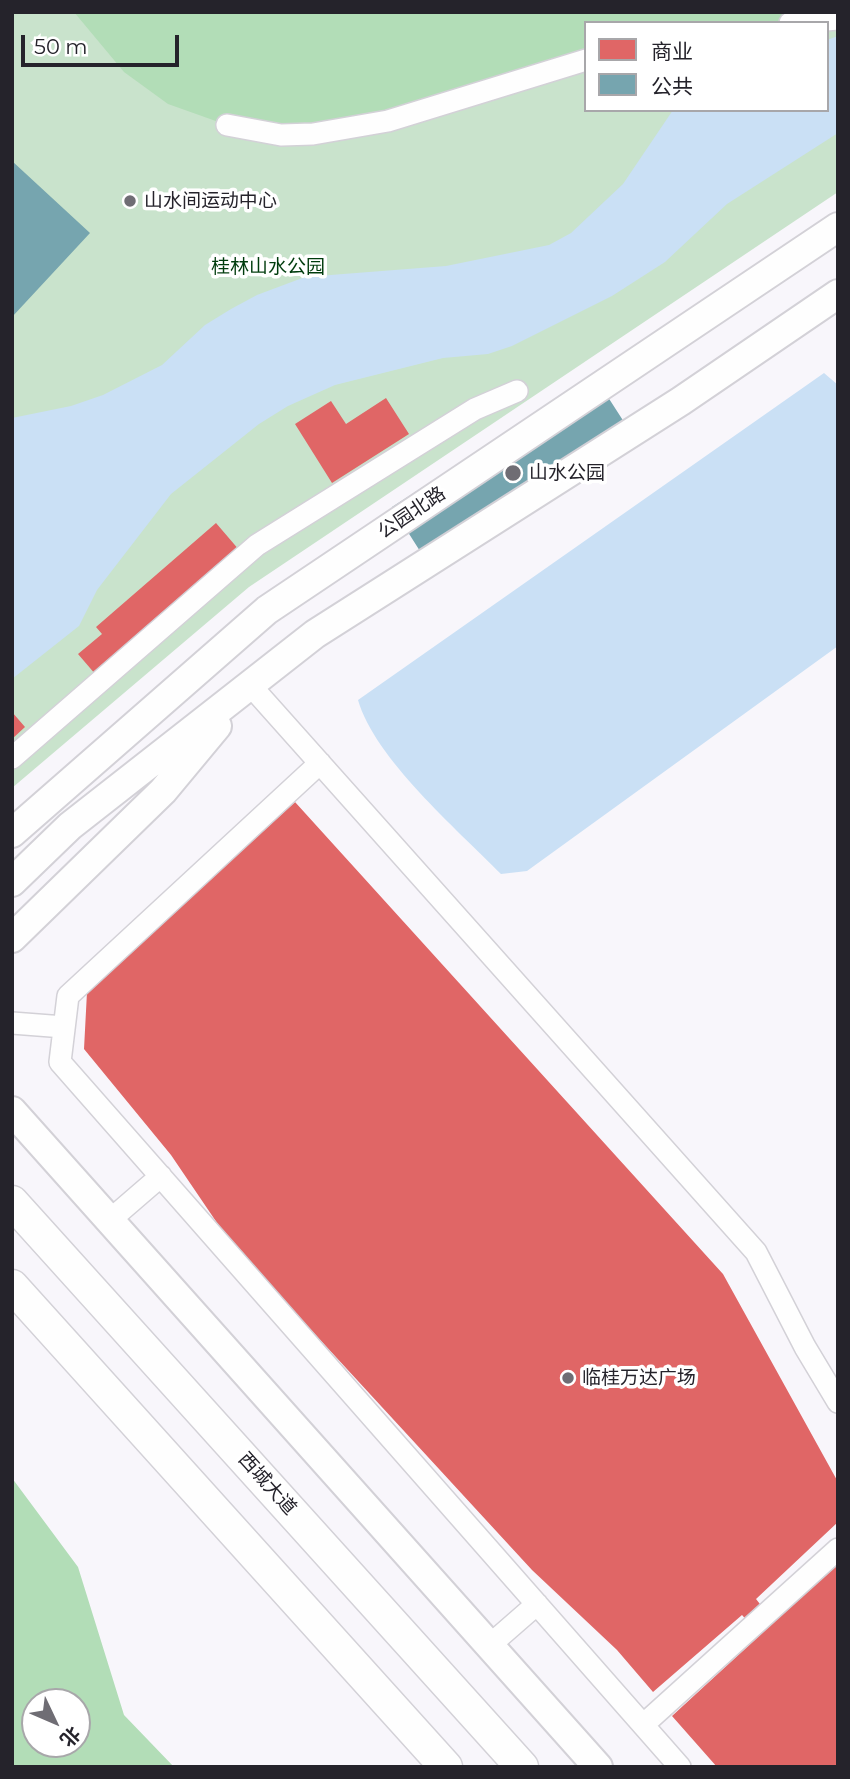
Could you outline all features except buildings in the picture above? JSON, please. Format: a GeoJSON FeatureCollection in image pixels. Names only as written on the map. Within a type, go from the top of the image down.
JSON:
{"type":"FeatureCollection","features":[{"type":"Feature","properties":{"kind":"highway","name":"西城大道"},"geometry":{"type":"LineString","coordinates":[[12,1202],[522,1767]]}},
{"type":"Feature","properties":{"kind":"highway"},"geometry":{"type":"LineString","coordinates":[[12,1286],[446,1767]]}},
{"type":"Feature","properties":{"kind":"main road","name":"公园北路"},"geometry":{"type":"LineString","coordinates":[[12,833],[267,610],[838,227]]}},
{"type":"Feature","properties":{"kind":"main road"},"geometry":{"type":"LineString","coordinates":[[12,882],[70,826],[315,635],[681,401],[838,294]]}},
{"type":"Feature","properties":{"kind":"main road"},"geometry":{"type":"LineString","coordinates":[[12,938],[163,791],[251,686]]}},
{"type":"Feature","properties":{"kind":"main road"},"geometry":{"type":"LineString","coordinates":[[12,1111],[598,1767]]}},
{"type":"Feature","properties":{"kind":"street"},"geometry":{"type":"LineString","coordinates":[[814,21],[838,19]]}},
{"type":"Feature","properties":{"kind":"street"},"geometry":{"type":"LineString","coordinates":[[228,125],[281,135],[313,134],[388,121],[584,61]]}},
{"type":"Feature","properties":{"kind":"street"},"geometry":{"type":"LineString","coordinates":[[12,758],[257,545],[463,416],[517,391]]}},
{"type":"Feature","properties":{"kind":"street"},"geometry":{"type":"LineString","coordinates":[[251,686],[756,1252],[804,1347],[838,1402]]}},
{"type":"Feature","properties":{"kind":"street"},"geometry":{"type":"LineString","coordinates":[[320,763],[68,996],[60,1062],[680,1767]]}},
{"type":"Feature","properties":{"kind":"street"},"geometry":{"type":"LineString","coordinates":[[12,1023],[64,1027]]}},
{"type":"Feature","properties":{"kind":"street"},"geometry":{"type":"LineString","coordinates":[[110,1220],[161,1176]]}},
{"type":"Feature","properties":{"kind":"street"},"geometry":{"type":"LineString","coordinates":[[643,1725],[838,1549]]}},
{"type":"Feature","properties":{"kind":"street"},"geometry":{"type":"LineString","coordinates":[[490,1645],[537,1604]]}},
{"type":"Feature","properties":{"kind":"green space","name":"桂林山水公园"},"geometry":{"type":"Polygon","coordinates":[[[12,12],[838,12],[838,192],[249,587],[12,788],[12,12]]]}},
{"type":"Feature","properties":{"kind":"green space"},"geometry":{"type":"Polygon","coordinates":[[[74,12],[838,12],[799,21],[584,21],[584,61],[313,134],[227,125],[168,104],[124,72],[74,12]]]}},
{"type":"Feature","properties":{"kind":"green space"},"geometry":{"type":"Polygon","coordinates":[[[12,1478],[78,1567],[124,1715],[174,1767],[12,1767],[12,1478]]]}},
{"type":"Feature","properties":{"kind":"water"},"geometry":{"type":"Polygon","coordinates":[[[838,36],[838,133],[727,204],[665,262],[612,296],[512,346],[488,354],[443,358],[335,385],[288,406],[259,424],[171,494],[97,590],[79,626],[12,679],[12,418],[71,406],[103,395],[162,365],[205,325],[231,309],[257,295],[305,277],[446,266],[549,245],[571,233],[623,184],[672,112],[829,112],[829,39],[838,36]]]}},
{"type":"Feature","properties":{"kind":"water"},"geometry":{"type":"Polygon","coordinates":[[[824,373],[838,385],[838,646],[527,871],[501,874],[399,769],[367,723],[358,700],[824,373]]]}},
{"type":"Feature","properties":{"kind":"place","name":"山水间运动中心"},"geometry":{"type":"Point","coordinates":[130,201]}},
{"type":"Feature","properties":{"kind":"place","name":"山水公园"},"geometry":{"type":"Point","coordinates":[513,473]}},
{"type":"Feature","properties":{"kind":"place","name":"临桂万达广场"},"geometry":{"type":"Point","coordinates":[568,1378]}}]}
